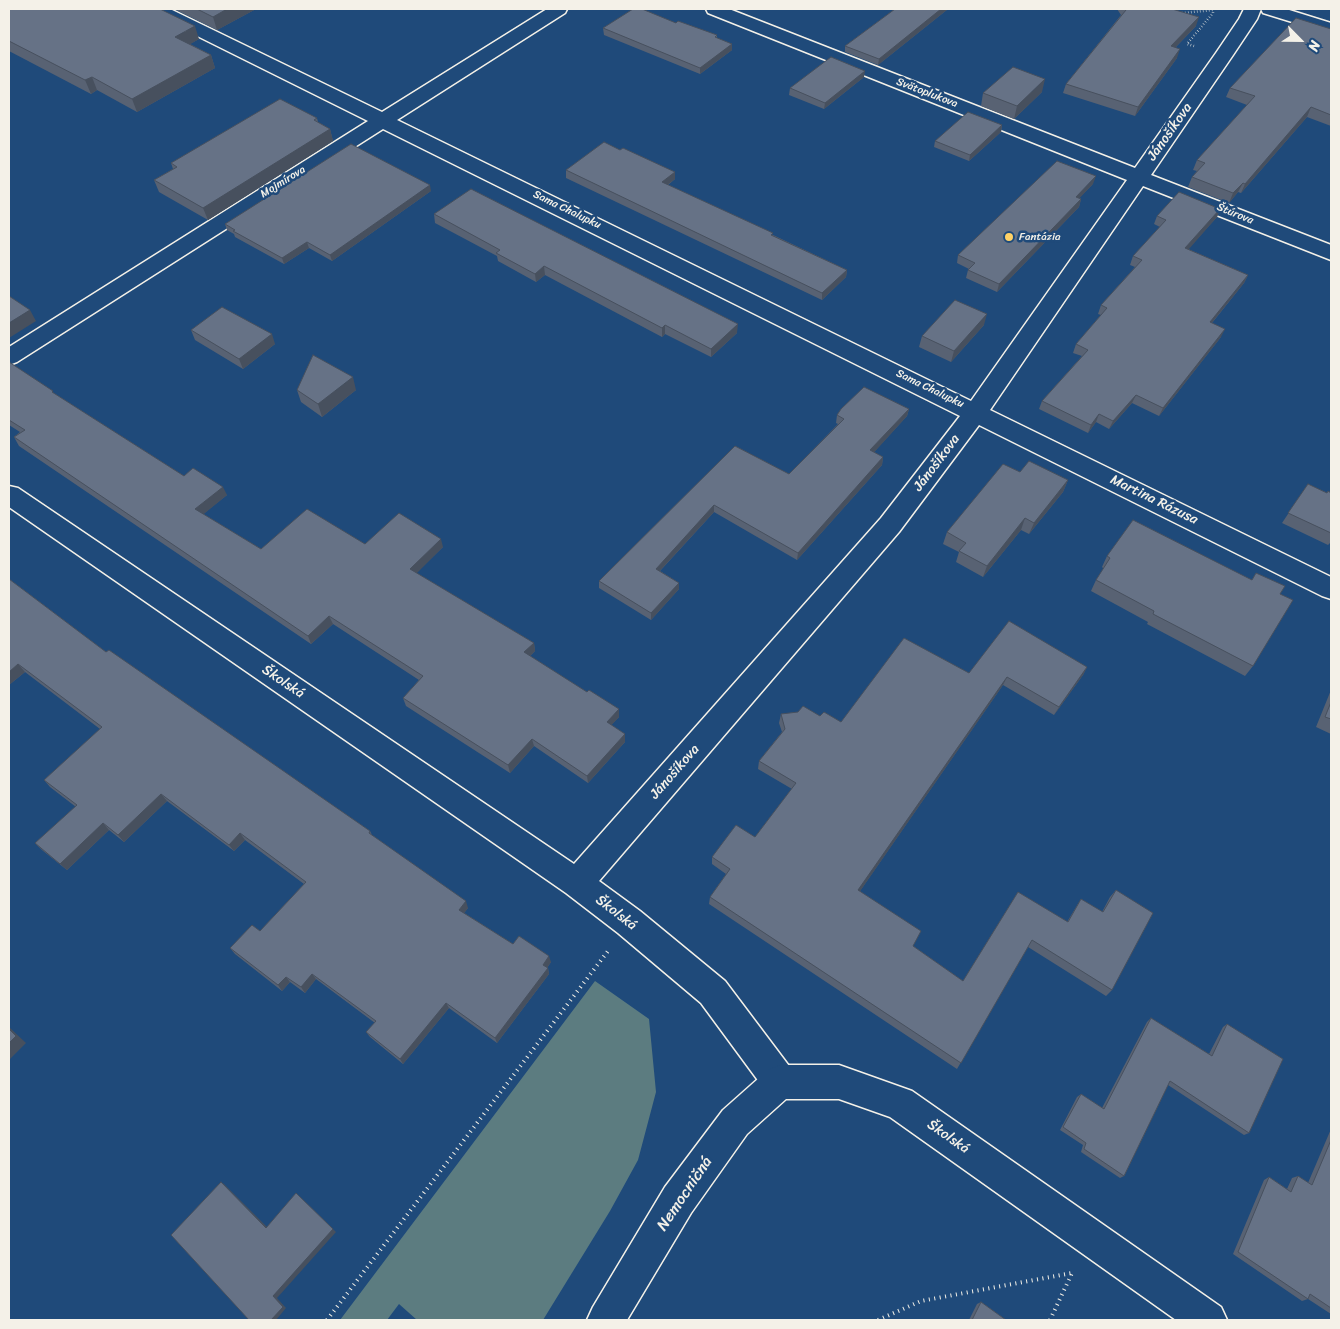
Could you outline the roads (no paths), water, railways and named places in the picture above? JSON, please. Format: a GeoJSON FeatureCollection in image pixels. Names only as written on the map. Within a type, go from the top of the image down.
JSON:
{"type":"FeatureCollection","features":[{"type":"Feature","properties":{"kind":"street","name":"Sama Chalupku"},"geometry":{"type":"LineString","coordinates":[[157,9],[976,412]]}},
{"type":"Feature","properties":{"kind":"street","name":"Mojmírova"},"geometry":{"type":"LineString","coordinates":[[9,357],[559,9]]}},
{"type":"Feature","properties":{"kind":"street","name":"Svätoplukova"},"geometry":{"type":"LineString","coordinates":[[714,9],[1140,176]]}},
{"type":"Feature","properties":{"kind":"street","name":"Jánošíkova"},"geometry":{"type":"LineString","coordinates":[[577,883],[890,525],[976,412],[1243,26],[1252,9]]}},
{"type":"Feature","properties":{"kind":"street"},"geometry":{"type":"LineString","coordinates":[[1269,9],[1331,29]]}},
{"type":"Feature","properties":{"kind":"street","name":"Štúrova"},"geometry":{"type":"LineString","coordinates":[[1140,176],[1331,252]]}},
{"type":"Feature","properties":{"kind":"street","name":"Martina Rázusa"},"geometry":{"type":"LineString","coordinates":[[976,412],[1331,588]]}},
{"type":"Feature","properties":{"kind":"street","name":"Školská"},"geometry":{"type":"LineString","coordinates":[[9,495],[577,883],[629,922],[713,992],[780,1082],[839,1082],[900,1103],[1208,1320]]}},
{"type":"Feature","properties":{"kind":"street","name":"Nemocničná"},"geometry":{"type":"LineString","coordinates":[[606,1320],[678,1200],[735,1122],[780,1082]]}},
{"type":"Feature","properties":{"kind":"place","name":"Fantázia"},"geometry":{"type":"Point","coordinates":[1009,237]}}]}
